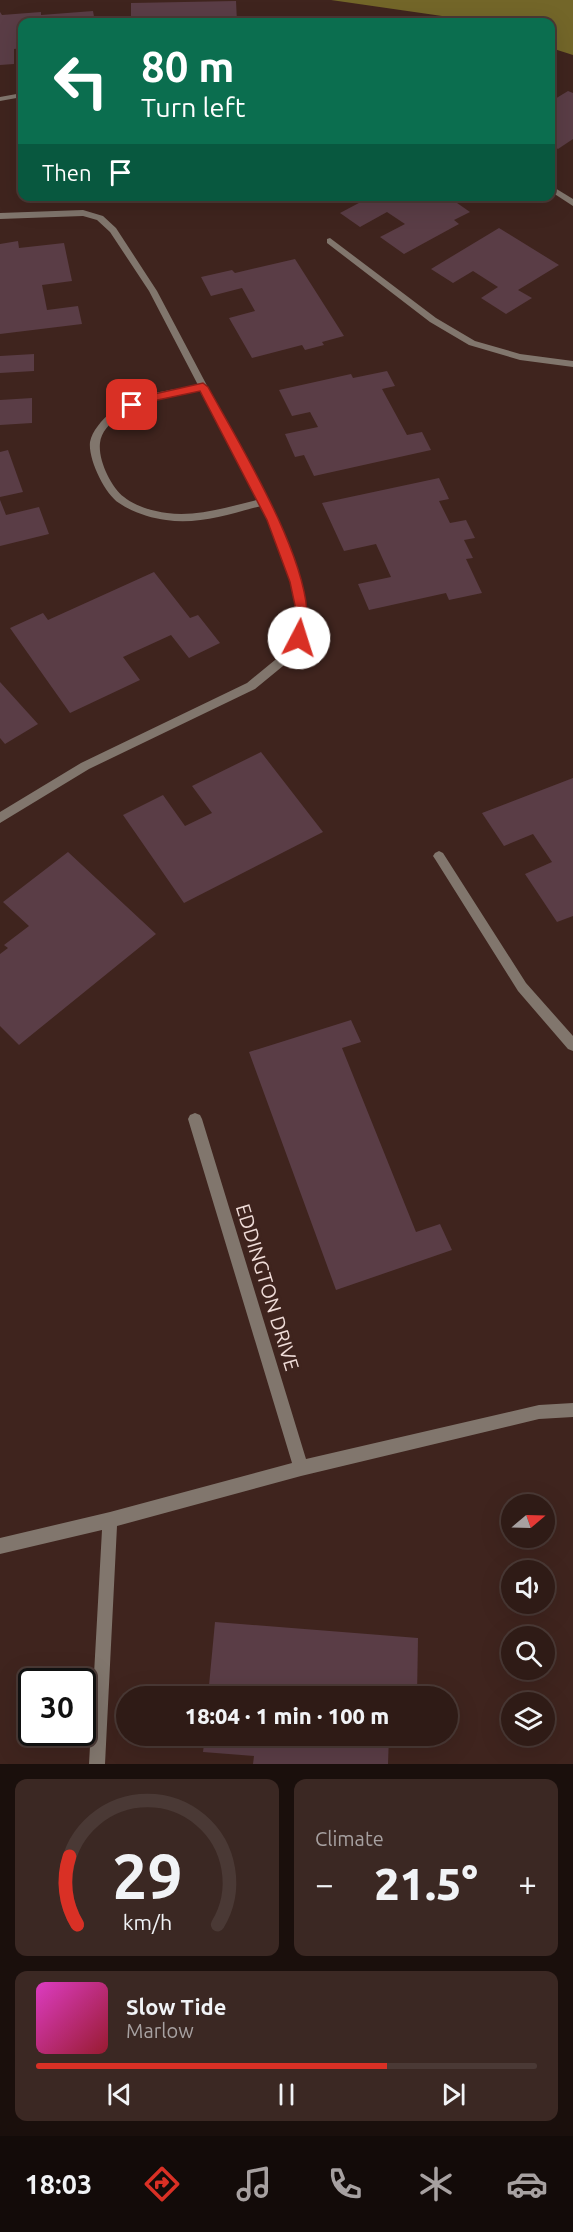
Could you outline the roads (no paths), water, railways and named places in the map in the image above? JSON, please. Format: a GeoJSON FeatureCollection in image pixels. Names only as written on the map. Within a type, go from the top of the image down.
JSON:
{"type":"FeatureCollection","features":[{"type":"Feature","properties":{"kind":"street"},"geometry":{"type":"LineString","coordinates":[[0,99],[18,96]]}},
{"type":"Feature","properties":{"kind":"street"},"geometry":{"type":"LineString","coordinates":[[555,190],[573,203]]}},
{"type":"Feature","properties":{"kind":"street"},"geometry":{"type":"LineString","coordinates":[[0,216],[83,213],[100,218],[113,230],[153,291],[273,520],[296,582],[302,610],[299,638],[279,663],[251,686],[85,766],[0,818]]}},
{"type":"Feature","properties":{"kind":"street"},"geometry":{"type":"LineString","coordinates":[[330,241],[434,320],[472,343],[520,357],[573,364]]}},
{"type":"Feature","properties":{"kind":"street"},"geometry":{"type":"LineString","coordinates":[[203,387],[145,399],[120,410],[103,425],[95,443],[101,471],[119,499],[143,510],[170,517],[196,516],[263,502]]}},
{"type":"Feature","properties":{"kind":"street"},"geometry":{"type":"LineString","coordinates":[[439,856],[522,987],[573,1045]]}},
{"type":"Feature","properties":{"kind":"street","name":"EDDINGTON DRIVE"},"geometry":{"type":"LineString","coordinates":[[195,1119],[301,1468]]}},
{"type":"Feature","properties":{"kind":"street"},"geometry":{"type":"LineString","coordinates":[[0,1546],[110,1520],[301,1468],[539,1412],[573,1410]]}},
{"type":"Feature","properties":{"kind":"street"},"geometry":{"type":"LineString","coordinates":[[97,1764],[110,1520]]}}]}
